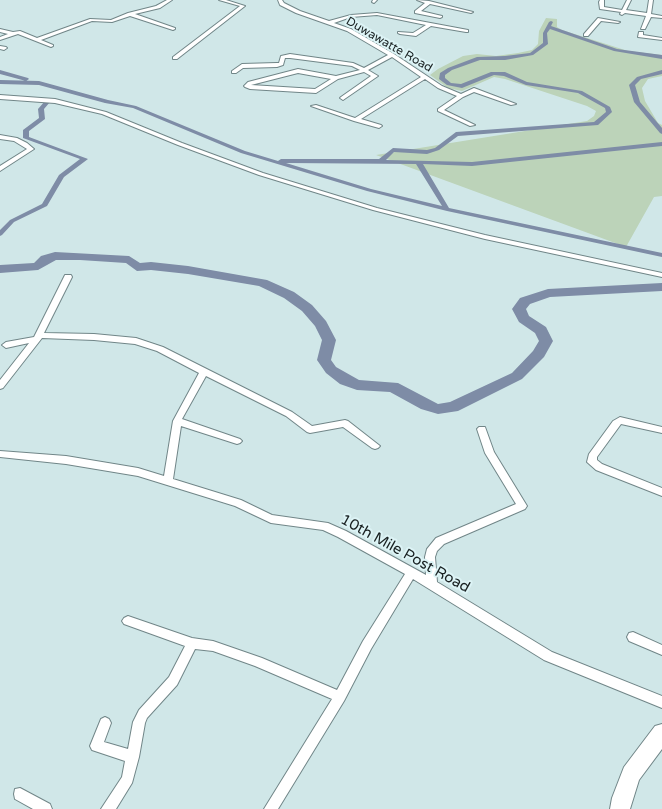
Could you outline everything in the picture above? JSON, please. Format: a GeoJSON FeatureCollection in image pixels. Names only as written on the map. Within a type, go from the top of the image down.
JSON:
{"type":"FeatureCollection","features":[{"type":"Feature","properties":{"kind":"main road"},"geometry":{"type":"LineString","coordinates":[[620,809],[622,798],[632,774],[660,741]]}},
{"type":"Feature","properties":{"kind":"street"},"geometry":{"type":"LineString","coordinates":[[37,40],[92,20],[112,21],[158,7],[170,0]]}},
{"type":"Feature","properties":{"kind":"street"},"geometry":{"type":"LineString","coordinates":[[175,58],[243,6],[221,0]]}},
{"type":"Feature","properties":{"kind":"street","name":"Duwawatte Road"},"geometry":{"type":"LineString","coordinates":[[280,0],[282,4],[298,12],[349,30],[392,55],[440,87],[461,96]]}},
{"type":"Feature","properties":{"kind":"street"},"geometry":{"type":"LineString","coordinates":[[419,0],[470,12]]}},
{"type":"Feature","properties":{"kind":"street"},"geometry":{"type":"LineString","coordinates":[[602,0],[602,8],[662,17]]}},
{"type":"Feature","properties":{"kind":"street"},"geometry":{"type":"LineString","coordinates":[[586,35],[600,19],[618,23],[629,0]]}},
{"type":"Feature","properties":{"kind":"street"},"geometry":{"type":"LineString","coordinates":[[651,0],[649,15],[640,36],[662,39]]}},
{"type":"Feature","properties":{"kind":"street"},"geometry":{"type":"LineString","coordinates":[[429,2],[417,12],[440,17]]}},
{"type":"Feature","properties":{"kind":"street"},"geometry":{"type":"LineString","coordinates":[[130,14],[173,29]]}},
{"type":"Feature","properties":{"kind":"street"},"geometry":{"type":"LineString","coordinates":[[329,23],[365,14],[377,14],[466,31]]}},
{"type":"Feature","properties":{"kind":"street"},"geometry":{"type":"LineString","coordinates":[[400,32],[414,35],[431,24]]}},
{"type":"Feature","properties":{"kind":"street"},"geometry":{"type":"LineString","coordinates":[[0,30],[13,34]]}},
{"type":"Feature","properties":{"kind":"street"},"geometry":{"type":"LineString","coordinates":[[0,39],[18,32],[51,46]]}},
{"type":"Feature","properties":{"kind":"street"},"geometry":{"type":"LineString","coordinates":[[336,78],[298,71],[250,83],[247,86],[316,91],[336,78],[363,71],[392,55]]}},
{"type":"Feature","properties":{"kind":"street"},"geometry":{"type":"LineString","coordinates":[[234,72],[242,66],[281,64],[283,57],[290,56],[353,65],[375,76],[343,98]]}},
{"type":"Feature","properties":{"kind":"street"},"geometry":{"type":"LineString","coordinates":[[356,120],[425,77]]}},
{"type":"Feature","properties":{"kind":"street"},"geometry":{"type":"LineString","coordinates":[[472,125],[440,110],[474,90],[513,104]]}},
{"type":"Feature","properties":{"kind":"street"},"geometry":{"type":"LineString","coordinates":[[0,97],[55,101],[104,114],[235,165],[374,209],[485,237],[662,275]]}},
{"type":"Feature","properties":{"kind":"street"},"geometry":{"type":"LineString","coordinates":[[314,106],[379,126]]}},
{"type":"Feature","properties":{"kind":"street"},"geometry":{"type":"LineString","coordinates":[[0,138],[15,139],[31,149],[0,169]]}},
{"type":"Feature","properties":{"kind":"street"},"geometry":{"type":"LineString","coordinates":[[0,386],[37,337],[68,277]]}},
{"type":"Feature","properties":{"kind":"street"},"geometry":{"type":"LineString","coordinates":[[6,345],[37,337],[94,337],[136,342],[160,349],[289,414],[310,430],[345,423],[375,446]]}},
{"type":"Feature","properties":{"kind":"street"},"geometry":{"type":"LineString","coordinates":[[168,482],[177,421],[204,372]]}},
{"type":"Feature","properties":{"kind":"street"},"geometry":{"type":"LineString","coordinates":[[662,430],[620,420],[592,456],[592,462],[599,467],[662,492]]}},
{"type":"Feature","properties":{"kind":"street"},"geometry":{"type":"LineString","coordinates":[[177,421],[237,441]]}},
{"type":"Feature","properties":{"kind":"street"},"geometry":{"type":"LineString","coordinates":[[432,584],[430,557],[432,548],[440,541],[522,506],[490,453],[482,429]]}},
{"type":"Feature","properties":{"kind":"street","name":"10th Mile Post Road"},"geometry":{"type":"LineString","coordinates":[[0,454],[66,460],[138,472],[238,504],[271,519],[324,526],[432,584],[548,656],[662,702]]}},
{"type":"Feature","properties":{"kind":"street"},"geometry":{"type":"LineString","coordinates":[[271,809],[340,697],[367,645],[411,573]]}},
{"type":"Feature","properties":{"kind":"street"},"geometry":{"type":"LineString","coordinates":[[128,622],[192,642],[213,646],[258,662],[340,697]]}},
{"type":"Feature","properties":{"kind":"street"},"geometry":{"type":"LineString","coordinates":[[633,637],[662,650]]}},
{"type":"Feature","properties":{"kind":"street"},"geometry":{"type":"LineString","coordinates":[[108,809],[128,779],[139,722],[143,714],[173,681],[192,642]]}},
{"type":"Feature","properties":{"kind":"street"},"geometry":{"type":"LineString","coordinates":[[105,723],[96,746],[133,757]]}},
{"type":"Feature","properties":{"kind":"street"},"geometry":{"type":"LineString","coordinates":[[20,794],[45,809]]}},
{"type":"Feature","properties":{"kind":"green space"},"geometry":{"type":"Polygon","coordinates":[[[546,18],[557,19],[557,27],[562,30],[628,51],[662,55],[662,76],[648,79],[642,88],[645,101],[658,123],[662,125],[662,196],[654,197],[626,247],[376,155],[587,121],[594,116],[596,111],[587,106],[505,79],[494,77],[462,91],[448,88],[430,75],[463,56],[477,54],[496,56],[532,50],[538,44],[539,31],[546,18]]]}},
{"type":"Feature","properties":{"kind":"waterway"},"geometry":{"type":"LineString","coordinates":[[548,27],[551,22]]}},
{"type":"Feature","properties":{"kind":"waterway"},"geometry":{"type":"LineString","coordinates":[[381,161],[393,150],[427,152],[437,149],[456,134],[596,124],[609,112],[607,107],[580,92],[526,83],[505,74],[493,73],[462,86],[449,84],[442,79],[442,74],[450,69],[479,58],[505,58],[531,54],[546,44],[545,33],[548,27]]}},
{"type":"Feature","properties":{"kind":"waterway"},"geometry":{"type":"LineString","coordinates":[[548,27],[616,50],[662,57]]}},
{"type":"Feature","properties":{"kind":"waterway"},"geometry":{"type":"LineString","coordinates":[[0,72],[26,79]]}},
{"type":"Feature","properties":{"kind":"waterway"},"geometry":{"type":"LineString","coordinates":[[662,72],[639,78],[632,85],[637,102],[662,132]]}},
{"type":"Feature","properties":{"kind":"waterway"},"geometry":{"type":"LineString","coordinates":[[0,82],[39,83],[107,102],[134,107],[243,152],[369,190],[447,209]]}},
{"type":"Feature","properties":{"kind":"waterway"},"geometry":{"type":"LineString","coordinates":[[0,234],[12,221],[45,205],[61,176],[85,159],[26,138],[26,130],[42,119],[41,109],[47,102]]}},
{"type":"Feature","properties":{"kind":"waterway"},"geometry":{"type":"LineString","coordinates":[[418,162],[472,164],[662,144]]}},
{"type":"Feature","properties":{"kind":"waterway"},"geometry":{"type":"LineString","coordinates":[[281,161],[418,162]]}},
{"type":"Feature","properties":{"kind":"waterway"},"geometry":{"type":"LineString","coordinates":[[418,162],[447,209]]}},
{"type":"Feature","properties":{"kind":"waterway"},"geometry":{"type":"LineString","coordinates":[[447,209],[662,255]]}},
{"type":"Feature","properties":{"kind":"waterway"},"geometry":{"type":"LineString","coordinates":[[0,269],[38,266],[45,259],[55,256],[80,256],[129,260],[137,267],[151,266],[188,270],[262,283],[289,295],[307,308],[321,324],[329,340],[324,360],[331,370],[345,380],[357,385],[393,387],[426,405],[438,409],[453,407],[517,376],[539,354],[546,341],[541,330],[524,319],[519,309],[525,301],[548,293],[662,287]]}}]}
